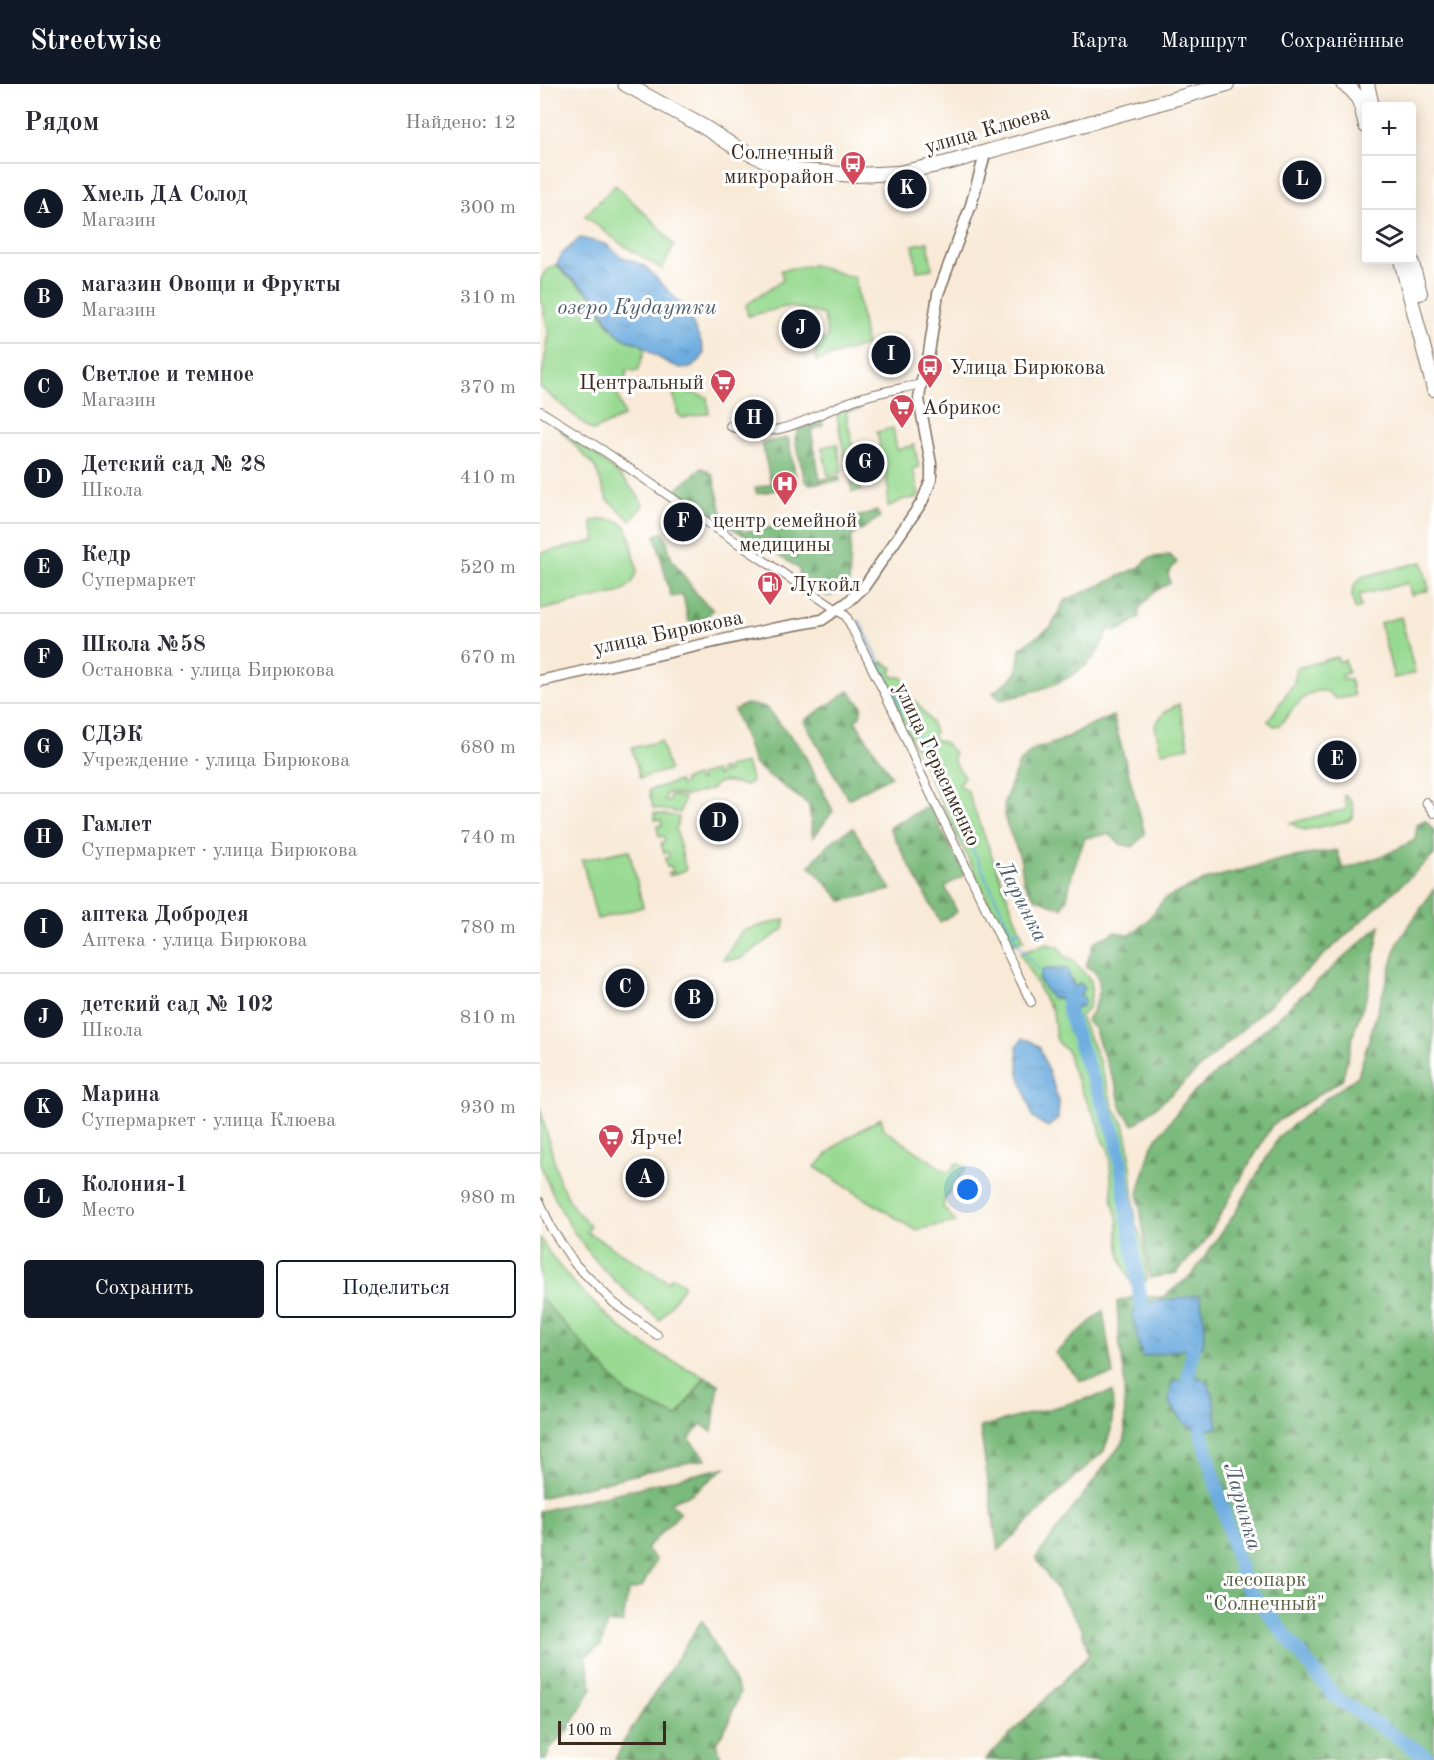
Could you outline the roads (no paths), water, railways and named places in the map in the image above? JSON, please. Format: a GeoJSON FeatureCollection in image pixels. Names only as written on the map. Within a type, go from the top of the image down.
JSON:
{"type":"FeatureCollection","features":[{"type":"Feature","properties":{"kind":"main road","name":"улица Клюева"},"geometry":{"type":"LineString","coordinates":[[625,84],[704,127],[735,147],[769,162],[801,171],[855,176],[898,173],[947,164],[1227,84]]}},
{"type":"Feature","properties":{"kind":"main road"},"geometry":{"type":"LineString","coordinates":[[1343,84],[1354,91],[1362,109]]}},
{"type":"Feature","properties":{"kind":"main road"},"geometry":{"type":"LineString","coordinates":[[1367,84],[1371,102]]}},
{"type":"Feature","properties":{"kind":"main road"},"geometry":{"type":"LineString","coordinates":[[1402,264],[1434,389]]}},
{"type":"Feature","properties":{"kind":"main road"},"geometry":{"type":"LineString","coordinates":[[1412,264],[1434,350]]}},
{"type":"Feature","properties":{"kind":"street","name":"улица Бирюкова"},"geometry":{"type":"LineString","coordinates":[[540,681],[822,620],[849,602],[864,587],[927,491],[932,471],[919,399],[921,384],[939,294],[971,205],[986,151]]}},
{"type":"Feature","properties":{"kind":"street"},"geometry":{"type":"LineString","coordinates":[[730,426],[748,431],[790,427],[859,398],[921,384]]}},
{"type":"Feature","properties":{"kind":"street"},"geometry":{"type":"LineString","coordinates":[[540,411],[604,451],[837,610]]}},
{"type":"Feature","properties":{"kind":"street","name":"улица Герасименко"},"geometry":{"type":"LineString","coordinates":[[837,610],[846,616],[893,710],[922,776],[1031,1002]]}},
{"type":"Feature","properties":{"kind":"street"},"geometry":{"type":"LineString","coordinates":[[1426,802],[1434,813]]}},
{"type":"Feature","properties":{"kind":"street"},"geometry":{"type":"LineString","coordinates":[[540,1202],[551,1228],[574,1264],[614,1303],[657,1335]]}},
{"type":"Feature","properties":{"kind":"water","name":"озеро Кудаутки"},"geometry":{"type":"Polygon","coordinates":[[[580,238],[606,244],[620,256],[645,266],[686,310],[704,354],[696,364],[690,368],[678,367],[616,332],[592,296],[557,264],[562,254],[580,238]]]}},
{"type":"Feature","properties":{"kind":"water"},"geometry":{"type":"Polygon","coordinates":[[[1044,969],[1067,969],[1068,978],[1073,980],[1075,987],[1080,983],[1085,988],[1080,995],[1085,999],[1083,1006],[1068,1011],[1062,999],[1051,998],[1039,980],[1044,969]]]}},
{"type":"Feature","properties":{"kind":"water"},"geometry":{"type":"Polygon","coordinates":[[[1022,1039],[1031,1041],[1040,1048],[1059,1101],[1058,1119],[1048,1127],[1033,1118],[1019,1073],[1017,1046],[1022,1039]]]}},
{"type":"Feature","properties":{"kind":"water"},"geometry":{"type":"Polygon","coordinates":[[[1200,1295],[1205,1327],[1203,1346],[1142,1357],[1132,1314],[1141,1304],[1200,1295]]]}},
{"type":"Feature","properties":{"kind":"water"},"geometry":{"type":"Polygon","coordinates":[[[1196,1376],[1207,1382],[1213,1396],[1218,1428],[1200,1429],[1188,1426],[1169,1402],[1172,1382],[1196,1376]]]}},
{"type":"Feature","properties":{"kind":"waterway","name":"Ларинка"},"geometry":{"type":"LineString","coordinates":[[859,620],[911,727],[934,760],[968,840],[1017,943],[1041,973]]}},
{"type":"Feature","properties":{"kind":"waterway"},"geometry":{"type":"LineString","coordinates":[[1012,932],[1021,930]]}},
{"type":"Feature","properties":{"kind":"waterway","name":"Ларинка"},"geometry":{"type":"LineString","coordinates":[[1068,993],[1068,1011],[1117,1139],[1141,1304]]}},
{"type":"Feature","properties":{"kind":"waterway","name":"Ларинка"},"geometry":{"type":"LineString","coordinates":[[1188,1378],[1193,1348]]}},
{"type":"Feature","properties":{"kind":"waterway","name":"Ларинка"},"geometry":{"type":"LineString","coordinates":[[1201,1431],[1244,1583],[1335,1697],[1432,1760]]}},
{"type":"Feature","properties":{"kind":"place","name":"Колония-1"},"geometry":{"type":"Point","coordinates":[1302,180]}},
{"type":"Feature","properties":{"kind":"place","name":"Солнечный микрорайон"},"geometry":{"type":"Point","coordinates":[853,187]}},
{"type":"Feature","properties":{"kind":"place","name":"Марина"},"geometry":{"type":"Point","coordinates":[907,189]}},
{"type":"Feature","properties":{"kind":"place","name":"детский сад № 102"},"geometry":{"type":"Point","coordinates":[801,329]}},
{"type":"Feature","properties":{"kind":"place","name":"аптека Добродея"},"geometry":{"type":"Point","coordinates":[891,355]}},
{"type":"Feature","properties":{"kind":"place","name":"Улица Бирюкова"},"geometry":{"type":"Point","coordinates":[930,390]}},
{"type":"Feature","properties":{"kind":"place","name":"Центральный"},"geometry":{"type":"Point","coordinates":[723,405]}},
{"type":"Feature","properties":{"kind":"place","name":"Гамлет"},"geometry":{"type":"Point","coordinates":[754,419]}},
{"type":"Feature","properties":{"kind":"place","name":"Абрикос"},"geometry":{"type":"Point","coordinates":[902,430]}},
{"type":"Feature","properties":{"kind":"place","name":"СДЭК"},"geometry":{"type":"Point","coordinates":[865,463]}},
{"type":"Feature","properties":{"kind":"place","name":"центр семейной медицины"},"geometry":{"type":"Point","coordinates":[785,507]}},
{"type":"Feature","properties":{"kind":"place","name":"Школа №58"},"geometry":{"type":"Point","coordinates":[683,522]}},
{"type":"Feature","properties":{"kind":"place","name":"Лукойл"},"geometry":{"type":"Point","coordinates":[770,607]}},
{"type":"Feature","properties":{"kind":"place","name":"Кедр"},"geometry":{"type":"Point","coordinates":[1337,760]}},
{"type":"Feature","properties":{"kind":"place","name":"Детский сад № 28"},"geometry":{"type":"Point","coordinates":[719,822]}},
{"type":"Feature","properties":{"kind":"place","name":"Светлое и темное"},"geometry":{"type":"Point","coordinates":[625,988]}},
{"type":"Feature","properties":{"kind":"place","name":"магазин Овощи и Фрукты"},"geometry":{"type":"Point","coordinates":[694,999]}},
{"type":"Feature","properties":{"kind":"place","name":"Ярче!"},"geometry":{"type":"Point","coordinates":[611,1160]}},
{"type":"Feature","properties":{"kind":"place","name":"Хмель ДА Солод"},"geometry":{"type":"Point","coordinates":[645,1178]}},
{"type":"Feature","properties":{"kind":"park label","name":"лесопарк \"Солнечный\""},"geometry":{"type":"Point","coordinates":[1265,1591]}}]}
